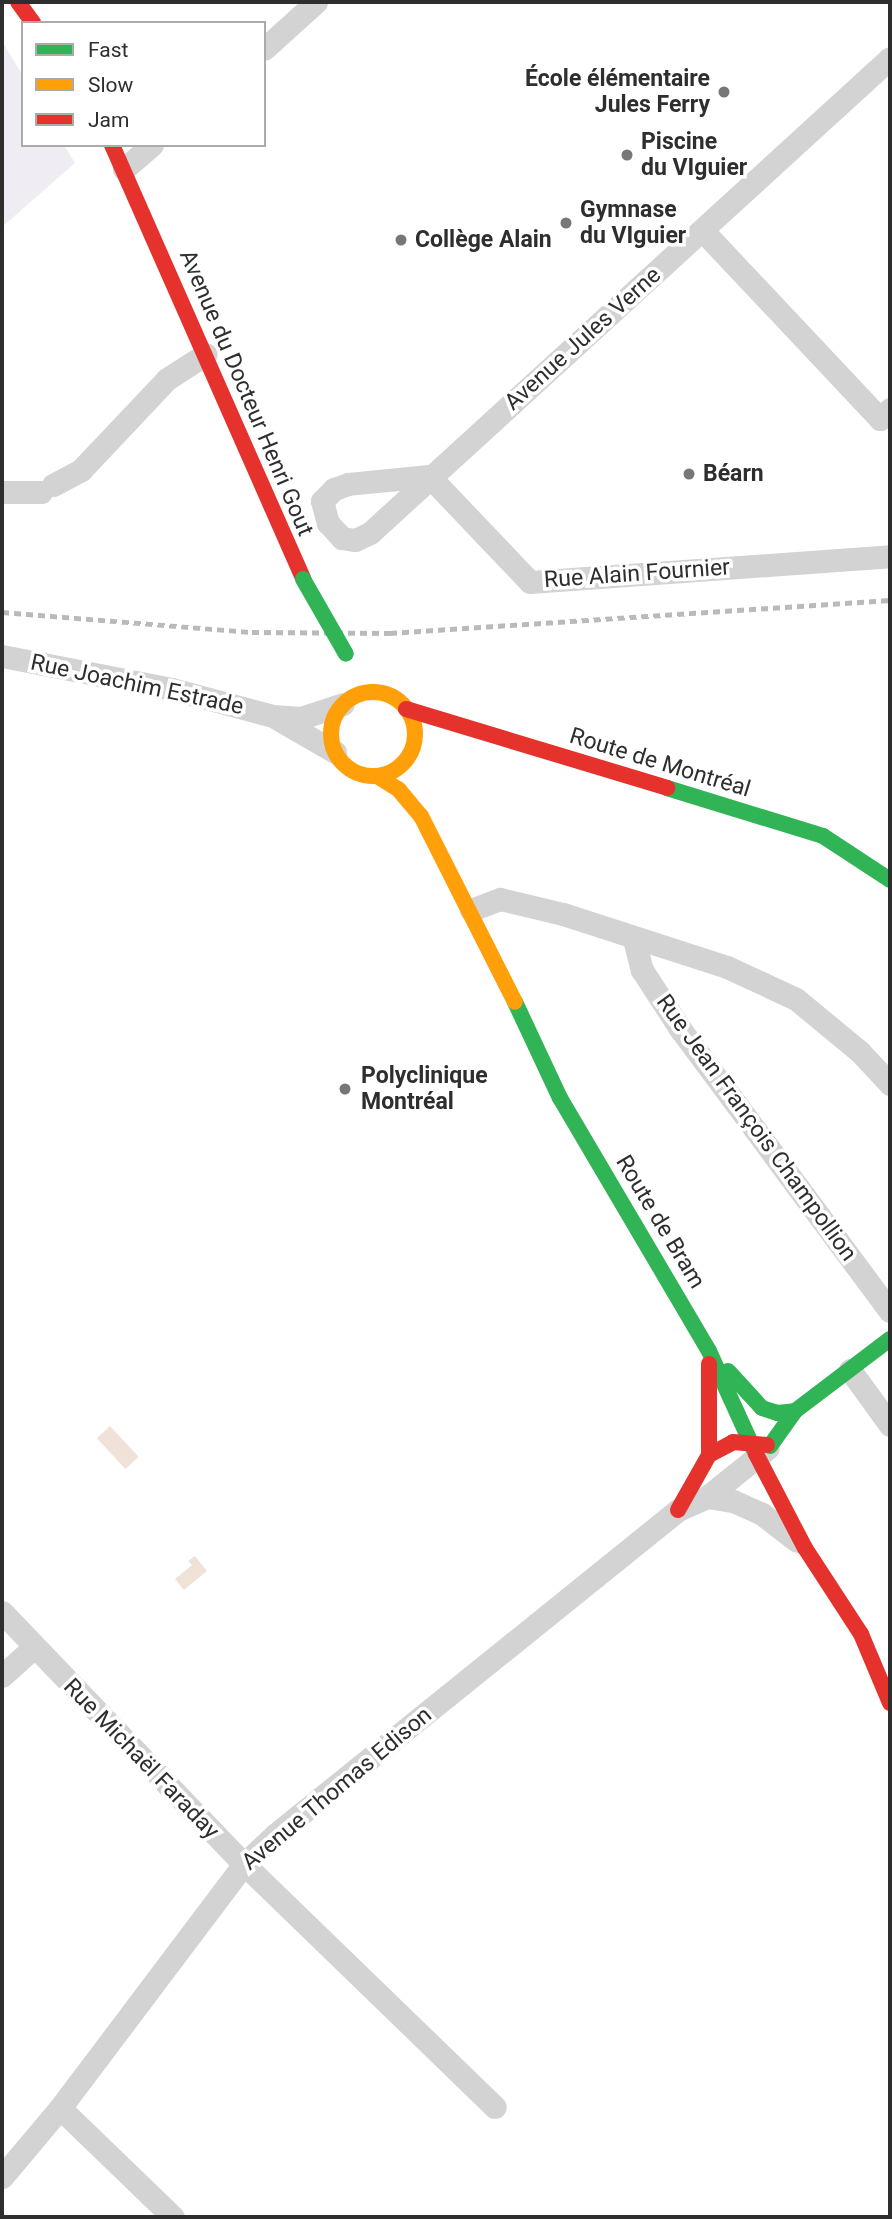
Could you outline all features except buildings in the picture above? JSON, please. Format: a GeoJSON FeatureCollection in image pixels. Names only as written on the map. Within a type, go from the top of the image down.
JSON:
{"type":"FeatureCollection","features":[{"type":"Feature","properties":{"kind":"main road"},"geometry":{"type":"LineString","coordinates":[[18,2],[32,21]]}},
{"type":"Feature","properties":{"kind":"main road","name":"Avenue du Docteur Henri Gout"},"geometry":{"type":"LineString","coordinates":[[113,147],[303,579],[355,664]]}},
{"type":"Feature","properties":{"kind":"main road"},"geometry":{"type":"LineString","coordinates":[[355,664],[382,693],[407,709],[415,733],[413,745],[400,766],[377,776],[357,773],[348,768],[335,752],[331,727],[347,701],[355,664]]}},
{"type":"Feature","properties":{"kind":"main road"},"geometry":{"type":"LineString","coordinates":[[347,701],[371,692],[382,693]]}},
{"type":"Feature","properties":{"kind":"main road","name":"Route de Montréal"},"geometry":{"type":"LineString","coordinates":[[407,709],[823,836],[890,880]]}},
{"type":"Feature","properties":{"kind":"main road","name":"Route de Bram"},"geometry":{"type":"LineString","coordinates":[[377,776],[399,790],[421,816],[471,910],[560,1098],[709,1351],[758,1448],[861,1634],[890,1703]]}},
{"type":"Feature","properties":{"kind":"main road"},"geometry":{"type":"LineString","coordinates":[[758,1448],[795,1411],[890,1339]]}},
{"type":"Feature","properties":{"kind":"main road"},"geometry":{"type":"LineString","coordinates":[[709,1351],[762,1408],[777,1413],[795,1411]]}},
{"type":"Feature","properties":{"kind":"main road"},"geometry":{"type":"LineString","coordinates":[[678,1510],[709,1455],[709,1351]]}},
{"type":"Feature","properties":{"kind":"main road"},"geometry":{"type":"LineString","coordinates":[[709,1455],[733,1442],[758,1448],[804,1509]]}},
{"type":"Feature","properties":{"kind":"street"},"geometry":{"type":"LineString","coordinates":[[266,47],[316,2]]}},
{"type":"Feature","properties":{"kind":"street","name":"Avenue Jules Verne"},"geometry":{"type":"LineString","coordinates":[[429,476],[703,231],[890,58]]}},
{"type":"Feature","properties":{"kind":"street"},"geometry":{"type":"LineString","coordinates":[[124,169],[150,147]]}},
{"type":"Feature","properties":{"kind":"street"},"geometry":{"type":"LineString","coordinates":[[703,231],[880,419],[890,409]]}},
{"type":"Feature","properties":{"kind":"street"},"geometry":{"type":"LineString","coordinates":[[2,492],[47,488],[81,470],[167,379],[206,354]]}},
{"type":"Feature","properties":{"kind":"street","name":"Rue Alain Fournier"},"geometry":{"type":"LineString","coordinates":[[429,476],[530,582],[890,556]]}},
{"type":"Feature","properties":{"kind":"street","name":"Rue Joachim Estrade"},"geometry":{"type":"LineString","coordinates":[[2,656],[172,689],[273,716],[301,718],[347,701]]}},
{"type":"Feature","properties":{"kind":"street","name":"Rue Joachim Estrade"},"geometry":{"type":"LineString","coordinates":[[273,716],[335,752]]}},
{"type":"Feature","properties":{"kind":"street"},"geometry":{"type":"LineString","coordinates":[[471,910],[500,900],[582,920],[727,967],[796,999],[860,1052],[890,1084]]}},
{"type":"Feature","properties":{"kind":"street","name":"Rue Jean François Champollion"},"geometry":{"type":"LineString","coordinates":[[634,939],[642,971],[681,1030],[890,1311]]}},
{"type":"Feature","properties":{"kind":"street"},"geometry":{"type":"LineString","coordinates":[[850,1370],[890,1425]]}},
{"type":"Feature","properties":{"kind":"street","name":"Avenue Thomas Edison"},"geometry":{"type":"LineString","coordinates":[[2,2176],[60,2108],[244,1864],[276,1834],[678,1510],[707,1497],[758,1448]]}},
{"type":"Feature","properties":{"kind":"street"},"geometry":{"type":"LineString","coordinates":[[707,1497],[733,1501],[762,1514],[813,1545]]}},
{"type":"Feature","properties":{"kind":"street","name":"Rue Michaël Faraday"},"geometry":{"type":"LineString","coordinates":[[2,1612],[33,1648],[244,1864],[495,2107]]}},
{"type":"Feature","properties":{"kind":"street"},"geometry":{"type":"LineString","coordinates":[[2,1676],[33,1648]]}},
{"type":"Feature","properties":{"kind":"street"},"geometry":{"type":"LineString","coordinates":[[60,2108],[173,2217]]}},
{"type":"Feature","properties":{"kind":"shaded area"},"geometry":{"type":"Polygon","coordinates":[[[2,41],[21,73],[21,147],[65,147],[75,163],[2,227],[2,41]]]}},
{"type":"Feature","properties":{"kind":"shaded area"},"geometry":{"type":"Polygon","coordinates":[[[110,1426],[139,1457],[125,1469],[97,1438],[110,1426]]]}},
{"type":"Feature","properties":{"kind":"shaded area"},"geometry":{"type":"Polygon","coordinates":[[[195,1556],[207,1571],[184,1590],[175,1579],[192,1565],[188,1561],[195,1556]]]}},
{"type":"Feature","properties":{"kind":"railway"},"geometry":{"type":"LineString","coordinates":[[2,612],[252,632],[390,633],[890,600]]}},
{"type":"Feature","properties":{"kind":"traffic: fast"},"geometry":{"type":"LineString","coordinates":[[303,579],[346,654]]}},
{"type":"Feature","properties":{"kind":"traffic: fast"},"geometry":{"type":"LineString","coordinates":[[667,788],[823,836],[890,880]]}},
{"type":"Feature","properties":{"kind":"traffic: fast"},"geometry":{"type":"LineString","coordinates":[[515,1002],[560,1098],[709,1351],[756,1454]]}},
{"type":"Feature","properties":{"kind":"traffic: fast"},"geometry":{"type":"LineString","coordinates":[[770,1446],[795,1411],[890,1339]]}},
{"type":"Feature","properties":{"kind":"traffic: fast"},"geometry":{"type":"LineString","coordinates":[[728,1371],[762,1408],[777,1413],[795,1411]]}},
{"type":"Feature","properties":{"kind":"traffic: slow"},"geometry":{"type":"LineString","coordinates":[[373,692],[396,699],[408,711],[415,734],[408,757],[396,769],[373,776],[350,769],[338,757],[331,734],[338,711],[350,699],[373,692]]}},
{"type":"Feature","properties":{"kind":"traffic: slow"},"geometry":{"type":"LineString","coordinates":[[377,776],[399,790],[421,816],[515,1002]]}},
{"type":"Feature","properties":{"kind":"traffic: jam"},"geometry":{"type":"LineString","coordinates":[[18,2],[32,21]]}},
{"type":"Feature","properties":{"kind":"traffic: jam"},"geometry":{"type":"LineString","coordinates":[[113,147],[303,579]]}},
{"type":"Feature","properties":{"kind":"traffic: jam"},"geometry":{"type":"LineString","coordinates":[[406,709],[667,788]]}},
{"type":"Feature","properties":{"kind":"traffic: jam"},"geometry":{"type":"LineString","coordinates":[[709,1364],[709,1455]]}},
{"type":"Feature","properties":{"kind":"traffic: jam"},"geometry":{"type":"LineString","coordinates":[[678,1510],[709,1455],[733,1442],[767,1445]]}},
{"type":"Feature","properties":{"kind":"traffic: jam"},"geometry":{"type":"LineString","coordinates":[[756,1454],[805,1548],[861,1634],[890,1703]]}},
{"type":"Feature","properties":{"kind":"place","name":"École élémentaire Jules Ferry"},"geometry":{"type":"Point","coordinates":[724,92]}},
{"type":"Feature","properties":{"kind":"place","name":"Piscine du VIguier"},"geometry":{"type":"Point","coordinates":[627,155]}},
{"type":"Feature","properties":{"kind":"place","name":"Gymnase du VIguier"},"geometry":{"type":"Point","coordinates":[566,223]}},
{"type":"Feature","properties":{"kind":"place","name":"Collège Alain"},"geometry":{"type":"Point","coordinates":[401,240]}},
{"type":"Feature","properties":{"kind":"place","name":"Béarn"},"geometry":{"type":"Point","coordinates":[689,474]}},
{"type":"Feature","properties":{"kind":"place","name":"Polyclinique Montréal"},"geometry":{"type":"Point","coordinates":[345,1089]}}]}
